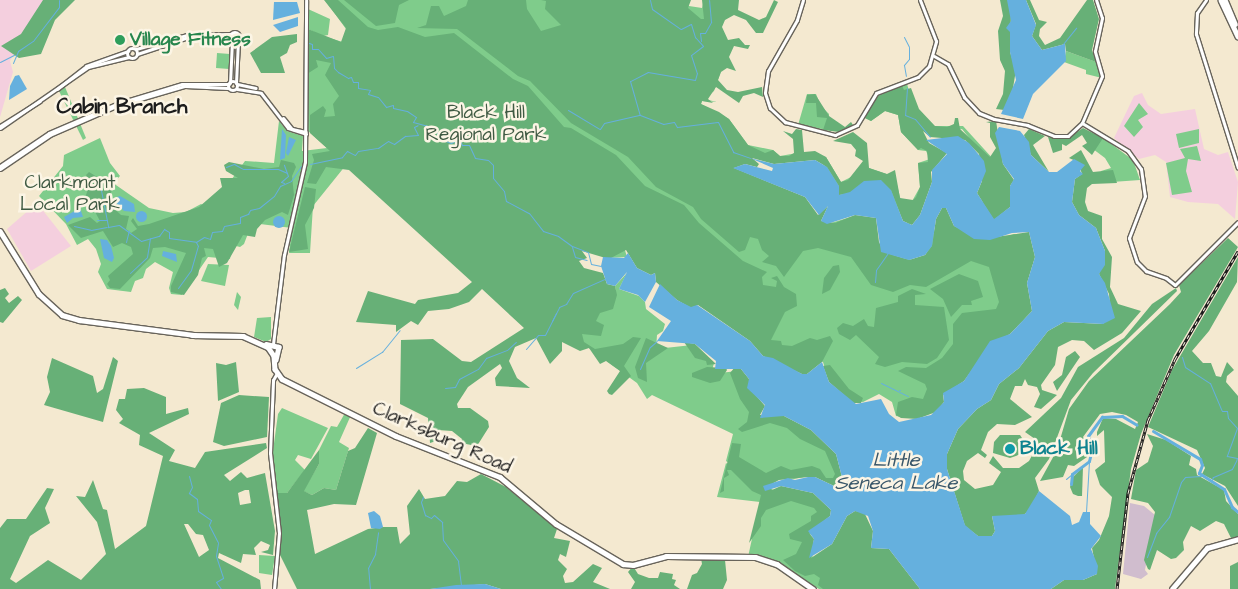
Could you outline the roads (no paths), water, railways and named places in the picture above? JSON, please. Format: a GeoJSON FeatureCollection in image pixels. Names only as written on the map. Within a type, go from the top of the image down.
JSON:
{"type":"FeatureCollection","features":[{"type":"Feature","properties":{"kind":"main road"},"geometry":{"type":"LineString","coordinates":[[1221,0],[1238,36]]}},
{"type":"Feature","properties":{"kind":"main road"},"geometry":{"type":"LineString","coordinates":[[1225,0],[1238,30]]}},
{"type":"Feature","properties":{"kind":"main road"},"geometry":{"type":"LineString","coordinates":[[0,227],[46,303],[66,317],[200,336],[239,336],[273,349]]}},
{"type":"Feature","properties":{"kind":"main road"},"geometry":{"type":"LineString","coordinates":[[0,231],[5,237]]}},
{"type":"Feature","properties":{"kind":"main road"},"geometry":{"type":"LineString","coordinates":[[273,349],[278,345]]}},
{"type":"Feature","properties":{"kind":"main road"},"geometry":{"type":"LineString","coordinates":[[273,349],[277,372]]}},
{"type":"Feature","properties":{"kind":"main road","name":"Clarksburg Road"},"geometry":{"type":"LineString","coordinates":[[277,372],[282,379],[396,436],[500,477],[556,524],[623,564],[633,564],[666,556],[755,557],[776,564],[813,589]]}},
{"type":"Feature","properties":{"kind":"main road"},"geometry":{"type":"LineString","coordinates":[[1172,589],[1207,548],[1238,539]]}},
{"type":"Feature","properties":{"kind":"street"},"geometry":{"type":"LineString","coordinates":[[273,349],[282,268],[304,172],[306,133],[306,0]]}},
{"type":"Feature","properties":{"kind":"street"},"geometry":{"type":"LineString","coordinates":[[803,0],[797,20],[765,80],[768,104],[785,122],[831,134],[847,132],[860,122],[876,93],[918,77],[934,56],[936,35],[920,0]]}},
{"type":"Feature","properties":{"kind":"street"},"geometry":{"type":"LineString","coordinates":[[934,56],[948,64],[966,101],[986,116],[1027,125],[1059,137],[1073,134],[1082,123],[1102,76],[1095,51],[1102,18],[1096,0]]}},
{"type":"Feature","properties":{"kind":"street"},"geometry":{"type":"LineString","coordinates":[[1206,0],[1197,13],[1196,34],[1238,168]]}},
{"type":"Feature","properties":{"kind":"street"},"geometry":{"type":"LineString","coordinates":[[229,85],[232,34]]}},
{"type":"Feature","properties":{"kind":"street"},"geometry":{"type":"LineString","coordinates":[[0,127],[88,68],[129,57],[136,52],[187,35],[238,34],[237,89]]}},
{"type":"Feature","properties":{"kind":"street"},"geometry":{"type":"LineString","coordinates":[[0,127],[57,89],[86,66],[128,51],[136,52],[188,37],[238,40]]}},
{"type":"Feature","properties":{"kind":"street"},"geometry":{"type":"LineString","coordinates":[[128,51],[129,57]]}},
{"type":"Feature","properties":{"kind":"street"},"geometry":{"type":"LineString","coordinates":[[0,167],[49,133],[113,105],[182,84],[229,85],[236,83],[263,92],[288,125],[306,133]]}},
{"type":"Feature","properties":{"kind":"street"},"geometry":{"type":"LineString","coordinates":[[229,85],[237,89],[261,93],[288,128],[306,133]]}},
{"type":"Feature","properties":{"kind":"street"},"geometry":{"type":"LineString","coordinates":[[1082,123],[1122,146],[1138,162],[1145,180],[1145,196],[1130,230],[1130,245],[1142,269],[1166,278],[1176,285],[1238,222]]}},
{"type":"Feature","properties":{"kind":"street"},"geometry":{"type":"LineString","coordinates":[[276,332],[278,345]]}},
{"type":"Feature","properties":{"kind":"street"},"geometry":{"type":"LineString","coordinates":[[274,589],[279,533],[270,452],[273,380],[277,372]]}},
{"type":"Feature","properties":{"kind":"water"},"geometry":{"type":"Polygon","coordinates":[[[1007,0],[1026,0],[1036,25],[1032,36],[1042,50],[1065,44],[1066,61],[1033,94],[1023,119],[1001,114],[1016,80],[1010,52],[1010,32],[1006,28],[1011,21],[1007,0]]]}},
{"type":"Feature","properties":{"kind":"water"},"geometry":{"type":"Polygon","coordinates":[[[274,2],[297,2],[300,13],[273,20],[274,2]]]}},
{"type":"Feature","properties":{"kind":"water"},"geometry":{"type":"Polygon","coordinates":[[[298,17],[298,26],[280,32],[273,25],[298,17]]]}},
{"type":"Feature","properties":{"kind":"water"},"geometry":{"type":"Polygon","coordinates":[[[19,75],[27,89],[9,100],[10,86],[15,76],[19,75]]]}},
{"type":"Feature","properties":{"kind":"water","name":"Little Seneca Lake"},"geometry":{"type":"Polygon","coordinates":[[[999,127],[1020,131],[1029,142],[1031,155],[1049,172],[1057,172],[1074,159],[1085,165],[1080,171],[1083,174],[1075,179],[1072,202],[1079,215],[1096,228],[1105,251],[1105,265],[1099,274],[1105,283],[1115,318],[1103,324],[1064,322],[1048,331],[1019,368],[999,384],[991,400],[977,409],[958,429],[947,454],[947,469],[965,525],[978,536],[992,536],[995,531],[992,516],[1025,514],[1039,491],[1070,516],[1072,525],[1079,522],[1083,512],[1090,512],[1090,524],[1101,536],[1091,549],[1098,566],[1097,574],[1083,580],[1064,580],[1051,589],[920,589],[889,549],[871,548],[873,531],[868,516],[855,511],[847,516],[832,544],[809,558],[814,539],[808,531],[830,516],[831,510],[813,493],[781,486],[765,491],[763,486],[788,478],[795,480],[808,477],[815,477],[834,486],[840,485],[842,477],[836,454],[811,430],[784,416],[760,418],[765,405],[747,388],[749,379],[741,369],[715,369],[716,361],[695,344],[657,341],[671,321],[649,307],[660,284],[677,300],[691,307],[697,305],[750,341],[763,356],[773,358],[802,374],[807,374],[822,362],[829,382],[856,404],[881,399],[889,414],[899,422],[931,415],[944,402],[943,393],[964,381],[990,341],[1010,334],[1032,311],[1027,283],[1035,257],[1029,232],[1012,233],[990,240],[974,239],[954,226],[946,208],[942,208],[936,219],[932,246],[925,255],[909,260],[881,252],[876,218],[855,215],[827,224],[821,221],[828,206],[819,215],[805,197],[733,168],[745,164],[772,171],[773,168],[750,158],[774,164],[815,160],[827,167],[839,186],[839,195],[850,192],[864,181],[881,180],[891,190],[903,221],[912,225],[920,215],[932,182],[932,170],[947,154],[926,140],[958,136],[969,143],[984,161],[986,171],[977,193],[994,219],[1010,207],[1010,186],[1014,179],[1003,164],[995,133],[999,127]]]}},
{"type":"Feature","properties":{"kind":"water"},"geometry":{"type":"Polygon","coordinates":[[[282,129],[286,135],[285,158],[280,160],[282,129]]]}},
{"type":"Feature","properties":{"kind":"water"},"geometry":{"type":"Polygon","coordinates":[[[289,137],[296,140],[288,156],[286,153],[289,137]]]}},
{"type":"Feature","properties":{"kind":"water"},"geometry":{"type":"Polygon","coordinates":[[[120,196],[134,204],[135,212],[124,211],[117,204],[117,197],[120,196]]]}},
{"type":"Feature","properties":{"kind":"water"},"geometry":{"type":"Polygon","coordinates":[[[80,208],[83,217],[73,218],[67,223],[64,217],[80,208]]]}},
{"type":"Feature","properties":{"kind":"water"},"geometry":{"type":"Polygon","coordinates":[[[139,211],[143,211],[146,216],[145,220],[139,221],[136,218],[136,214],[139,211]]]}},
{"type":"Feature","properties":{"kind":"water"},"geometry":{"type":"Polygon","coordinates":[[[279,216],[285,222],[279,228],[273,222],[279,216]]]}},
{"type":"Feature","properties":{"kind":"water"},"geometry":{"type":"Polygon","coordinates":[[[100,239],[107,240],[111,246],[114,258],[112,262],[104,258],[100,239]]]}},
{"type":"Feature","properties":{"kind":"water"},"geometry":{"type":"Polygon","coordinates":[[[163,251],[176,254],[177,262],[162,256],[163,251]]]}},
{"type":"Feature","properties":{"kind":"water"},"geometry":{"type":"Polygon","coordinates":[[[628,253],[637,268],[651,275],[655,273],[656,282],[645,302],[638,295],[619,289],[627,272],[615,286],[607,284],[601,266],[603,257],[624,258],[628,253]]]}},
{"type":"Feature","properties":{"kind":"water"},"geometry":{"type":"Polygon","coordinates":[[[374,511],[380,516],[383,527],[380,529],[371,528],[368,513],[374,511]]]}},
{"type":"Feature","properties":{"kind":"water"},"geometry":{"type":"Polygon","coordinates":[[[485,584],[501,589],[430,589],[456,585],[485,584]]]}},
{"type":"Feature","properties":{"kind":"waterway"},"geometry":{"type":"LineString","coordinates":[[13,63],[18,51],[33,41],[59,7],[59,0]]}},
{"type":"Feature","properties":{"kind":"waterway"},"geometry":{"type":"LineString","coordinates":[[650,0],[652,9],[681,29],[691,24],[695,37],[703,46],[691,55],[697,73],[695,80],[648,72],[630,81],[640,115],[663,124],[674,122],[677,127],[718,122],[733,152],[750,158]]}},
{"type":"Feature","properties":{"kind":"waterway"},"geometry":{"type":"LineString","coordinates":[[701,41],[700,33],[705,33],[711,22],[709,0]]}},
{"type":"Feature","properties":{"kind":"waterway"},"geometry":{"type":"LineString","coordinates":[[1063,44],[1076,28]]}},
{"type":"Feature","properties":{"kind":"waterway"},"geometry":{"type":"LineString","coordinates":[[904,37],[909,47],[909,59],[904,65],[906,76]]}},
{"type":"Feature","properties":{"kind":"waterway"},"geometry":{"type":"LineString","coordinates":[[309,43],[312,44],[312,49],[318,49],[326,58],[333,56],[334,68],[338,72],[348,78],[351,77],[353,82],[358,82],[358,88],[370,90],[368,94],[378,97],[386,107],[393,105],[393,108],[407,111],[416,117],[413,122],[436,128],[438,138],[451,143],[459,139],[462,145],[469,145],[475,158],[488,160],[493,165],[493,178],[504,191],[506,201],[529,213],[543,231],[558,236],[572,246],[588,252],[591,264],[601,266]]}},
{"type":"Feature","properties":{"kind":"waterway"},"geometry":{"type":"LineString","coordinates":[[0,62],[14,55]]}},
{"type":"Feature","properties":{"kind":"waterway"},"geometry":{"type":"LineString","coordinates":[[907,88],[905,115],[915,119],[930,137]]}},
{"type":"Feature","properties":{"kind":"waterway"},"geometry":{"type":"LineString","coordinates":[[568,110],[600,129],[604,123],[640,115]]}},
{"type":"Feature","properties":{"kind":"waterway"},"geometry":{"type":"LineString","coordinates":[[310,164],[342,157],[347,151],[355,155],[358,151],[378,148],[388,141],[394,144],[405,136],[418,135],[414,127],[418,125]]}},
{"type":"Feature","properties":{"kind":"waterway"},"geometry":{"type":"LineString","coordinates":[[226,167],[234,164],[243,169],[278,169],[287,173]]}},
{"type":"Feature","properties":{"kind":"waterway"},"geometry":{"type":"LineString","coordinates":[[284,165],[288,176],[281,182],[284,183]]}},
{"type":"Feature","properties":{"kind":"waterway"},"geometry":{"type":"LineString","coordinates":[[178,288],[191,270],[198,246],[196,242],[204,237],[210,239],[212,232],[222,231],[224,226],[240,223],[240,217],[248,214],[250,210],[259,208],[274,196],[280,186],[291,181],[301,166]]}},
{"type":"Feature","properties":{"kind":"waterway"},"geometry":{"type":"LineString","coordinates":[[93,179],[101,190],[108,227],[119,225],[141,241],[159,236],[164,229],[169,232],[169,238],[196,242]]}},
{"type":"Feature","properties":{"kind":"waterway"},"geometry":{"type":"LineString","coordinates":[[97,220],[107,220]]}},
{"type":"Feature","properties":{"kind":"waterway"},"geometry":{"type":"LineString","coordinates":[[74,226],[91,230],[107,227]]}},
{"type":"Feature","properties":{"kind":"waterway"},"geometry":{"type":"LineString","coordinates":[[126,242],[129,230]]}},
{"type":"Feature","properties":{"kind":"waterway"},"geometry":{"type":"LineString","coordinates":[[130,273],[147,257],[150,238]]}},
{"type":"Feature","properties":{"kind":"waterway"},"geometry":{"type":"LineString","coordinates":[[572,247],[575,257],[587,260]]}},
{"type":"Feature","properties":{"kind":"waterway"},"geometry":{"type":"LineString","coordinates":[[875,282],[876,270],[888,253]]}},
{"type":"Feature","properties":{"kind":"waterway"},"geometry":{"type":"LineString","coordinates":[[526,349],[538,335],[545,335],[559,307],[566,304],[573,293],[606,278]]}},
{"type":"Feature","properties":{"kind":"waterway"},"geometry":{"type":"LineString","coordinates":[[552,321],[556,313]]}},
{"type":"Feature","properties":{"kind":"waterway"},"geometry":{"type":"LineString","coordinates":[[356,368],[382,352],[400,330]]}},
{"type":"Feature","properties":{"kind":"waterway"},"geometry":{"type":"LineString","coordinates":[[640,369],[650,347],[657,341]]}},
{"type":"Feature","properties":{"kind":"waterway"},"geometry":{"type":"LineString","coordinates":[[445,388],[455,387],[459,379],[478,369],[486,358],[507,350],[516,342]]}},
{"type":"Feature","properties":{"kind":"waterway"},"geometry":{"type":"LineString","coordinates":[[1182,357],[1185,367],[1210,383],[1222,411],[1227,411],[1228,418],[1237,428],[1227,456],[1237,458],[1236,461],[1232,469],[1213,477],[1211,482]]}},
{"type":"Feature","properties":{"kind":"waterway"},"geometry":{"type":"LineString","coordinates":[[881,383],[908,396]]}},
{"type":"Feature","properties":{"kind":"waterway"},"geometry":{"type":"LineString","coordinates":[[1071,484],[1072,474],[1089,461],[1091,453],[1088,436],[1102,417],[1122,416],[1137,425]]}},
{"type":"Feature","properties":{"kind":"waterway"},"geometry":{"type":"LineString","coordinates":[[1153,431],[1200,459],[1202,465],[1199,473],[1224,489],[1232,507],[1238,512]]}},
{"type":"Feature","properties":{"kind":"waterway"},"geometry":{"type":"LineString","coordinates":[[1086,512],[1089,461]]}},
{"type":"Feature","properties":{"kind":"waterway"},"geometry":{"type":"LineString","coordinates":[[1066,479],[1072,474]]}},
{"type":"Feature","properties":{"kind":"waterway"},"geometry":{"type":"LineString","coordinates":[[189,476],[192,487],[189,493],[197,499],[198,511],[211,520],[209,525],[218,543],[216,556],[223,578],[216,582],[221,589]]}},
{"type":"Feature","properties":{"kind":"waterway"},"geometry":{"type":"LineString","coordinates":[[1147,557],[1156,533],[1169,517],[1181,482],[1185,477],[1201,476]]}},
{"type":"Feature","properties":{"kind":"waterway"},"geometry":{"type":"LineString","coordinates":[[423,497],[421,502],[425,515],[431,518],[434,515],[442,522],[443,540],[458,561],[461,586]]}},
{"type":"Feature","properties":{"kind":"waterway"},"geometry":{"type":"LineString","coordinates":[[370,589],[368,568],[375,554],[378,532]]}},
{"type":"Feature","properties":{"kind":"railway"},"geometry":{"type":"LineString","coordinates":[[1117,589],[1128,493],[1148,420],[1175,359],[1238,251]]}},
{"type":"Feature","properties":{"kind":"place","name":"Village Fitness"},"geometry":{"type":"Point","coordinates":[120,40]}},
{"type":"Feature","properties":{"kind":"place","name":"Black Hill"},"geometry":{"type":"Point","coordinates":[1010,449]}},
{"type":"Feature","properties":{"kind":"district","name":"Cabin Branch"},"geometry":{"type":"Point","coordinates":[122,107]}},
{"type":"Feature","properties":{"kind":"park label","name":"Black Hill Regional Park"},"geometry":{"type":"Point","coordinates":[486,124]}},
{"type":"Feature","properties":{"kind":"park label","name":"Clarkmont Local Park"},"geometry":{"type":"Point","coordinates":[70,194]}}]}
